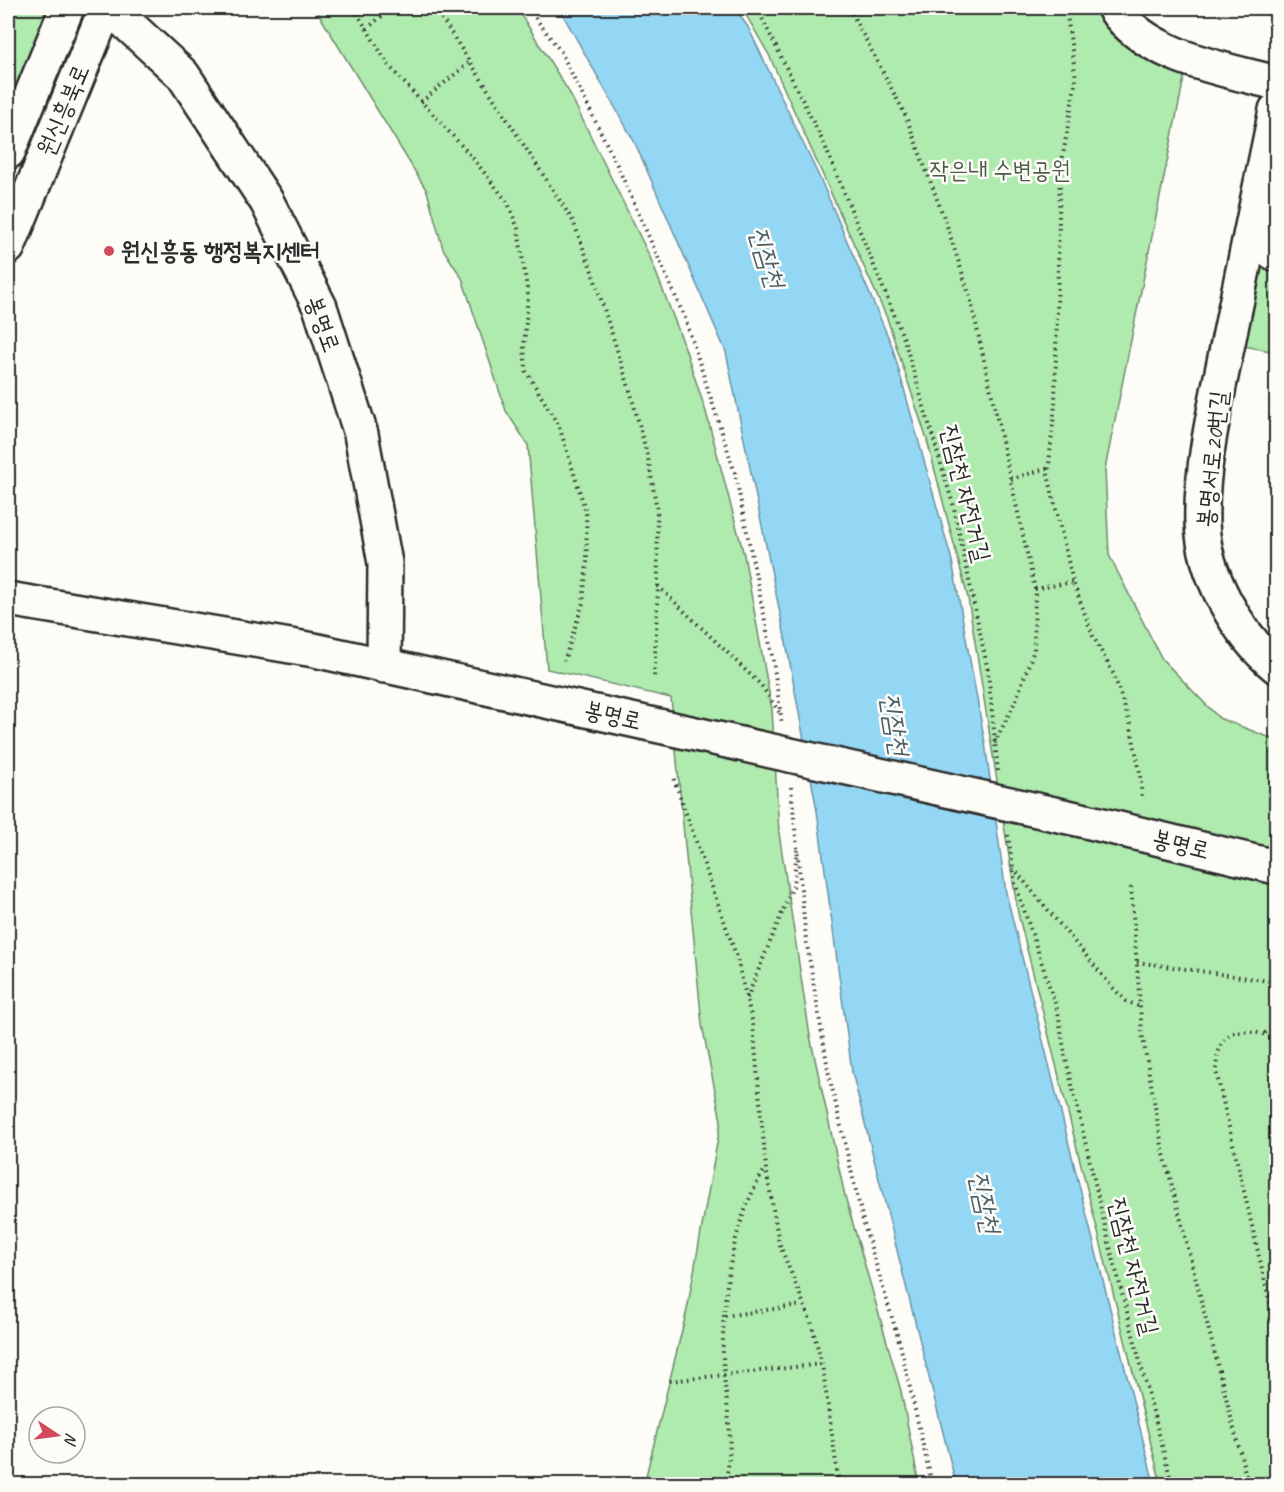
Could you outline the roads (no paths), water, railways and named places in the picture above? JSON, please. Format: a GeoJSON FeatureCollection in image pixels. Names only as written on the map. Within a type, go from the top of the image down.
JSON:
{"type":"FeatureCollection","features":[{"type":"Feature","properties":{"kind":"street","name":"원신흥북로"},"geometry":{"type":"LineString","coordinates":[[8,152],[67,8]]}},
{"type":"Feature","properties":{"kind":"street","name":"원신흥북로"},"geometry":{"type":"LineString","coordinates":[[8,247],[108,8]]}},
{"type":"Feature","properties":{"kind":"street","name":"봉명로"},"geometry":{"type":"LineString","coordinates":[[108,8],[183,75],[267,202],[320,307],[361,434],[383,551],[384,666]]}},
{"type":"Feature","properties":{"kind":"street"},"geometry":{"type":"LineString","coordinates":[[1114,8],[1122,20],[1141,35],[1169,50],[1200,63],[1276,83]]}},
{"type":"Feature","properties":{"kind":"street","name":"봉명서로20번길"},"geometry":{"type":"LineString","coordinates":[[1276,110],[1214,409],[1202,524],[1214,576],[1226,600],[1247,634],[1276,666]]}},
{"type":"Feature","properties":{"kind":"street"},"geometry":{"type":"LineString","coordinates":[[1251,233],[1266,249],[1276,254]]}},
{"type":"Feature","properties":{"kind":"street","name":"봉명로"},"geometry":{"type":"LineString","coordinates":[[8,599],[302,648],[1086,821],[1276,867]]}},
{"type":"Feature","properties":{"kind":"water","name":"진잠천"},"geometry":{"type":"Polygon","coordinates":[[[559,8],[735,8],[748,27],[823,185],[892,346],[952,561],[985,743],[1006,893],[1154,1484],[956,1484],[852,1072],[817,811],[786,642],[726,352],[635,143],[559,8]]]}},
{"type":"Feature","properties":{"kind":"place","name":"원신흥동 행정복지센터"},"geometry":{"type":"Point","coordinates":[109,251]}},
{"type":"Feature","properties":{"kind":"park label","name":"작은내 수변공원"},"geometry":{"type":"Point","coordinates":[1000,170]}}]}
